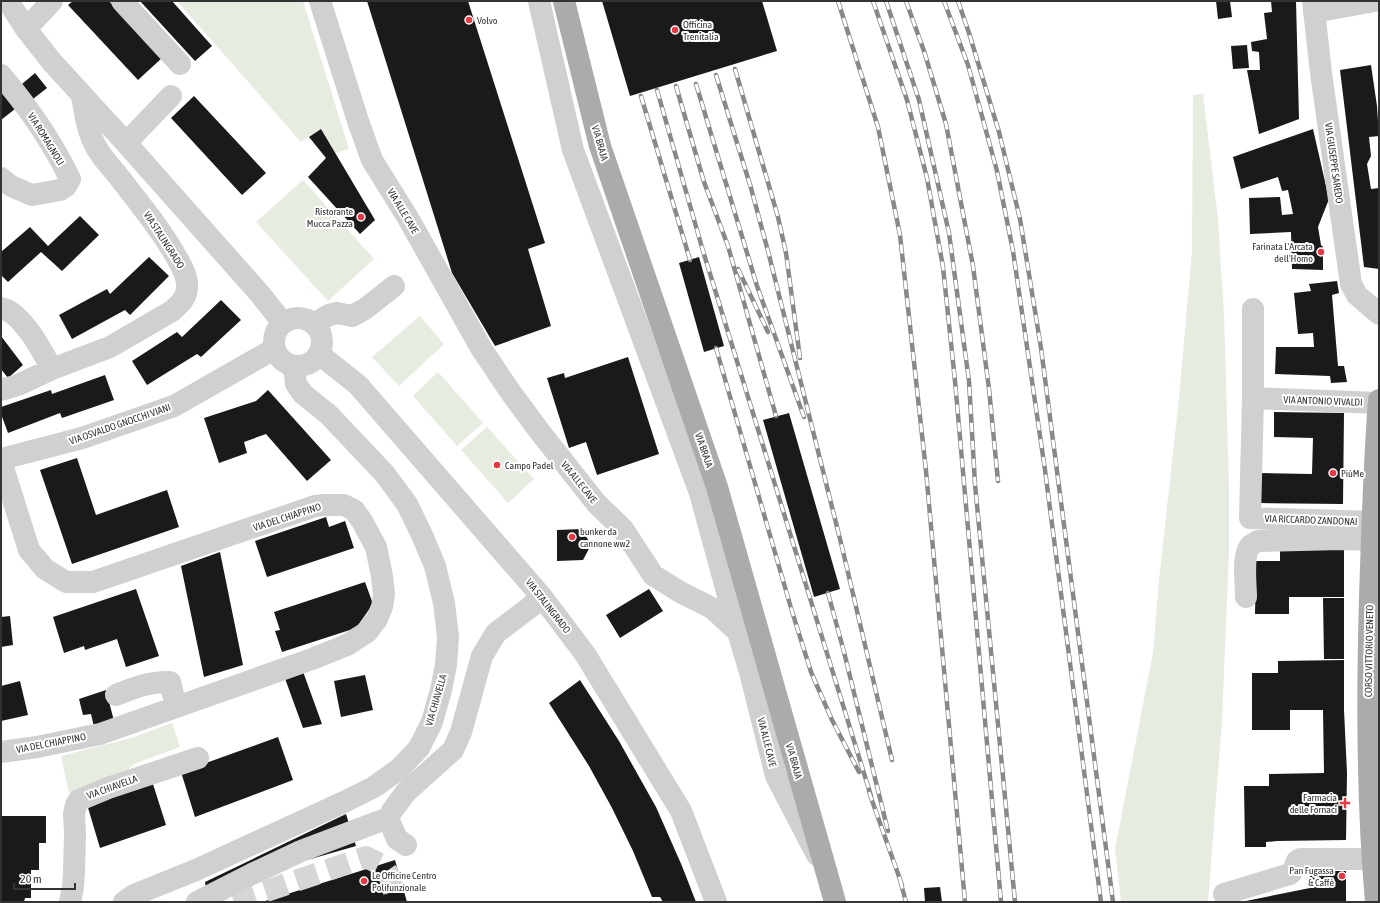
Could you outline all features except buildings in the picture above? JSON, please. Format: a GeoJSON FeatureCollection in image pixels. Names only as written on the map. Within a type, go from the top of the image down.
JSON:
{"type":"FeatureCollection","features":[{"type":"Feature","properties":{"kind":"main road","name":"VIA BRAJA"},"geometry":{"type":"LineString","coordinates":[[564,1],[600,146],[717,487],[834,902]]}},
{"type":"Feature","properties":{"kind":"main road","name":"CORSO VITTORIO VENETO"},"geometry":{"type":"LineString","coordinates":[[1376,902],[1372,852],[1368,756],[1368,646],[1379,401]]}},
{"type":"Feature","properties":{"kind":"street"},"geometry":{"type":"LineString","coordinates":[[26,29],[52,1]]}},
{"type":"Feature","properties":{"kind":"street"},"geometry":{"type":"LineString","coordinates":[[122,1],[180,64]]}},
{"type":"Feature","properties":{"kind":"street","name":"VIA ALLE CAVE"},"geometry":{"type":"LineString","coordinates":[[320,1],[372,160],[408,218],[481,348],[509,390],[540,432],[597,504],[623,529],[653,575],[680,592],[712,608],[738,632],[750,672],[776,776],[826,872]]}},
{"type":"Feature","properties":{"kind":"street"},"geometry":{"type":"LineString","coordinates":[[539,1],[573,150],[700,493],[738,632]]}},
{"type":"Feature","properties":{"kind":"street"},"geometry":{"type":"LineString","coordinates":[[1314,6],[1375,1]]}},
{"type":"Feature","properties":{"kind":"street","name":"VIA GIUSEPPE SAREDO"},"geometry":{"type":"LineString","coordinates":[[1314,6],[1321,73],[1352,284],[1357,294],[1379,314]]}},
{"type":"Feature","properties":{"kind":"street"},"geometry":{"type":"LineString","coordinates":[[7,8],[82,96],[126,143],[260,294],[283,323]]}},
{"type":"Feature","properties":{"kind":"street","name":"VIA ROMAGNOLI"},"geometry":{"type":"LineString","coordinates":[[1,75],[47,136],[58,154],[70,179],[66,186],[60,190],[32,195],[11,186],[1,178]]}},
{"type":"Feature","properties":{"kind":"street","name":"VIA STALINGRADO"},"geometry":{"type":"LineString","coordinates":[[1,390],[18,385],[52,369],[110,347],[172,311],[181,304],[186,294],[186,275],[166,240],[134,196],[102,158],[95,146],[86,120],[82,96]]}},
{"type":"Feature","properties":{"kind":"street"},"geometry":{"type":"LineString","coordinates":[[126,143],[171,96]]}},
{"type":"Feature","properties":{"kind":"street"},"geometry":{"type":"LineString","coordinates":[[314,324],[329,315],[337,313],[352,316],[365,309],[394,286]]}},
{"type":"Feature","properties":{"kind":"street"},"geometry":{"type":"LineString","coordinates":[[1,308],[12,313],[22,323],[35,340],[52,369]]}},
{"type":"Feature","properties":{"kind":"street"},"geometry":{"type":"LineString","coordinates":[[1253,309],[1260,398]]}},
{"type":"Feature","properties":{"kind":"street"},"geometry":{"type":"LineString","coordinates":[[299,318],[314,324],[319,330],[322,338],[322,346],[315,360],[302,366],[294,366],[288,365],[277,356],[273,342],[278,328],[283,323],[290,319],[299,318]]}},
{"type":"Feature","properties":{"kind":"street","name":"VIA OSVALDO GNOCCHI VIANI"},"geometry":{"type":"LineString","coordinates":[[1,460],[82,438],[174,406],[274,349]]}},
{"type":"Feature","properties":{"kind":"street","name":"VIA STALINGRADO"},"geometry":{"type":"LineString","coordinates":[[319,354],[358,385],[542,596],[585,654],[681,811],[716,902]]}},
{"type":"Feature","properties":{"kind":"street","name":"VIA CHIAVELLA"},"geometry":{"type":"LineString","coordinates":[[124,902],[134,895],[196,870],[346,802],[374,787],[399,769],[419,748],[432,722],[446,665],[448,637],[435,566],[422,535],[406,504],[384,472],[328,414],[303,394],[296,384],[294,366]]}},
{"type":"Feature","properties":{"kind":"street","name":"VIA ANTONIO VIVALDI"},"geometry":{"type":"LineString","coordinates":[[1260,398],[1379,401]]}},
{"type":"Feature","properties":{"kind":"street","name":"VIA RICCARDO ZANDONAI"},"geometry":{"type":"LineString","coordinates":[[1260,398],[1250,518],[1372,531]]}},
{"type":"Feature","properties":{"kind":"street","name":"VIA DEL CHIAPPINO"},"geometry":{"type":"LineString","coordinates":[[1,460],[29,550],[45,569],[66,582],[93,582],[314,506],[324,504],[344,505],[354,510],[362,521],[376,547],[384,595],[382,607],[377,619],[366,632],[347,644],[312,659],[100,734],[37,747],[1,752]]}},
{"type":"Feature","properties":{"kind":"street"},"geometry":{"type":"LineString","coordinates":[[1246,597],[1246,555],[1253,543],[1258,541],[1341,539],[1372,531]]}},
{"type":"Feature","properties":{"kind":"street"},"geometry":{"type":"LineString","coordinates":[[196,870],[201,901],[252,874],[301,851],[388,818],[406,792],[453,750],[462,732],[482,656],[496,634],[542,596]]}},
{"type":"Feature","properties":{"kind":"street"},"geometry":{"type":"LineString","coordinates":[[116,695],[159,681],[170,682],[176,706]]}},
{"type":"Feature","properties":{"kind":"street","name":"VIA CHIAVELLA"},"geometry":{"type":"LineString","coordinates":[[70,902],[74,873],[74,814],[79,800],[108,788],[198,758]]}},
{"type":"Feature","properties":{"kind":"street"},"geometry":{"type":"LineString","coordinates":[[388,818],[397,839],[406,845]]}},
{"type":"Feature","properties":{"kind":"street"},"geometry":{"type":"LineString","coordinates":[[1289,848],[1372,852]]}},
{"type":"Feature","properties":{"kind":"street"},"geometry":{"type":"LineString","coordinates":[[1224,894],[1290,874],[1293,872],[1297,861],[1300,859],[1372,852]]}},
{"type":"Feature","properties":{"kind":"shaded area"},"geometry":{"type":"Polygon","coordinates":[[[177,1],[303,1],[349,149],[335,153],[321,129],[301,142],[177,1]]]}},
{"type":"Feature","properties":{"kind":"shaded area"},"geometry":{"type":"Polygon","coordinates":[[[1203,94],[1218,219],[1224,316],[1229,487],[1229,551],[1222,720],[1208,902],[1121,902],[1115,849],[1153,653],[1159,580],[1179,398],[1192,251],[1193,95],[1203,94]]]}},
{"type":"Feature","properties":{"kind":"shaded area"},"geometry":{"type":"Polygon","coordinates":[[[303,180],[374,259],[328,301],[256,222],[303,180]]]}},
{"type":"Feature","properties":{"kind":"shaded area"},"geometry":{"type":"Polygon","coordinates":[[[420,316],[444,344],[399,386],[372,357],[420,316]]]}},
{"type":"Feature","properties":{"kind":"shaded area"},"geometry":{"type":"Polygon","coordinates":[[[438,372],[483,423],[457,446],[413,396],[438,372]]]}},
{"type":"Feature","properties":{"kind":"shaded area","name":"Campo Padel"},"geometry":{"type":"Polygon","coordinates":[[[487,427],[534,479],[508,503],[461,450],[487,427]]]}},
{"type":"Feature","properties":{"kind":"shaded area"},"geometry":{"type":"Polygon","coordinates":[[[172,723],[180,747],[134,764],[128,770],[69,793],[61,756],[131,738],[172,723]]]}},
{"type":"Feature","properties":{"kind":"tunnel"},"geometry":{"type":"LineString","coordinates":[[234,902],[366,857],[382,865],[389,875],[397,902]]}},
{"type":"Feature","properties":{"kind":"railway"},"geometry":{"type":"LineString","coordinates":[[838,1],[878,127],[900,235],[926,471],[965,902]]}},
{"type":"Feature","properties":{"kind":"railway"},"geometry":{"type":"LineString","coordinates":[[873,1],[907,100],[927,178],[943,267],[955,381],[1001,902]]}},
{"type":"Feature","properties":{"kind":"railway"},"geometry":{"type":"LineString","coordinates":[[886,1],[919,100],[949,233],[969,381],[975,484],[1015,902]]}},
{"type":"Feature","properties":{"kind":"railway"},"geometry":{"type":"LineString","coordinates":[[906,1],[924,51],[946,124],[973,266],[989,389],[998,481]]}},
{"type":"Feature","properties":{"kind":"railway"},"geometry":{"type":"LineString","coordinates":[[944,1],[968,65],[997,171],[1013,251],[1045,470],[1101,902]]}},
{"type":"Feature","properties":{"kind":"railway"},"geometry":{"type":"LineString","coordinates":[[958,1],[999,132],[1020,219],[1041,348],[1113,902]]}},
{"type":"Feature","properties":{"kind":"railway"},"geometry":{"type":"LineString","coordinates":[[735,69],[778,217],[786,253],[800,358]]}},
{"type":"Feature","properties":{"kind":"railway"},"geometry":{"type":"LineString","coordinates":[[716,75],[751,188],[769,255],[842,547],[892,760]]}},
{"type":"Feature","properties":{"kind":"railway"},"geometry":{"type":"LineString","coordinates":[[696,84],[757,286],[804,417]]}},
{"type":"Feature","properties":{"kind":"railway"},"geometry":{"type":"LineString","coordinates":[[676,86],[704,182],[728,246],[776,416]]}},
{"type":"Feature","properties":{"kind":"railway"},"geometry":{"type":"LineString","coordinates":[[657,90],[703,251],[871,796]]}},
{"type":"Feature","properties":{"kind":"railway"},"geometry":{"type":"LineString","coordinates":[[641,96],[690,260]]}},
{"type":"Feature","properties":{"kind":"railway"},"geometry":{"type":"LineString","coordinates":[[738,269],[768,332]]}},
{"type":"Feature","properties":{"kind":"railway"},"geometry":{"type":"LineString","coordinates":[[716,348],[811,672],[832,720],[859,772]]}},
{"type":"Feature","properties":{"kind":"railway"},"geometry":{"type":"LineString","coordinates":[[828,593],[888,831]]}},
{"type":"Feature","properties":{"kind":"railway"},"geometry":{"type":"LineString","coordinates":[[869,792],[902,885]]}},
{"type":"Feature","properties":{"kind":"railway"},"geometry":{"type":"LineString","coordinates":[[900,880],[906,902]]}},
{"type":"Feature","properties":{"kind":"place","name":"Volvo"},"geometry":{"type":"Point","coordinates":[469,20]}},
{"type":"Feature","properties":{"kind":"place","name":"Officina Trenitalia"},"geometry":{"type":"Point","coordinates":[675,30]}},
{"type":"Feature","properties":{"kind":"place","name":"Ristorante Mucca Pazza"},"geometry":{"type":"Point","coordinates":[361,217]}},
{"type":"Feature","properties":{"kind":"place","name":"Farinata L'Arcata dell'Homo"},"geometry":{"type":"Point","coordinates":[1321,252]}},
{"type":"Feature","properties":{"kind":"place","name":"Campo Padel"},"geometry":{"type":"Point","coordinates":[497,465]}},
{"type":"Feature","properties":{"kind":"place","name":"PiùMe"},"geometry":{"type":"Point","coordinates":[1333,473]}},
{"type":"Feature","properties":{"kind":"place","name":"bunker da cannone ww2"},"geometry":{"type":"Point","coordinates":[572,537]}},
{"type":"Feature","properties":{"kind":"place","name":"Farmacia delle Fornaci"},"geometry":{"type":"Point","coordinates":[1345,803]}},
{"type":"Feature","properties":{"kind":"place","name":"Pan Fugassa & Caffè"},"geometry":{"type":"Point","coordinates":[1342,876]}},
{"type":"Feature","properties":{"kind":"place","name":"Le Officine Centro Polifunzionale"},"geometry":{"type":"Point","coordinates":[364,881]}}]}
